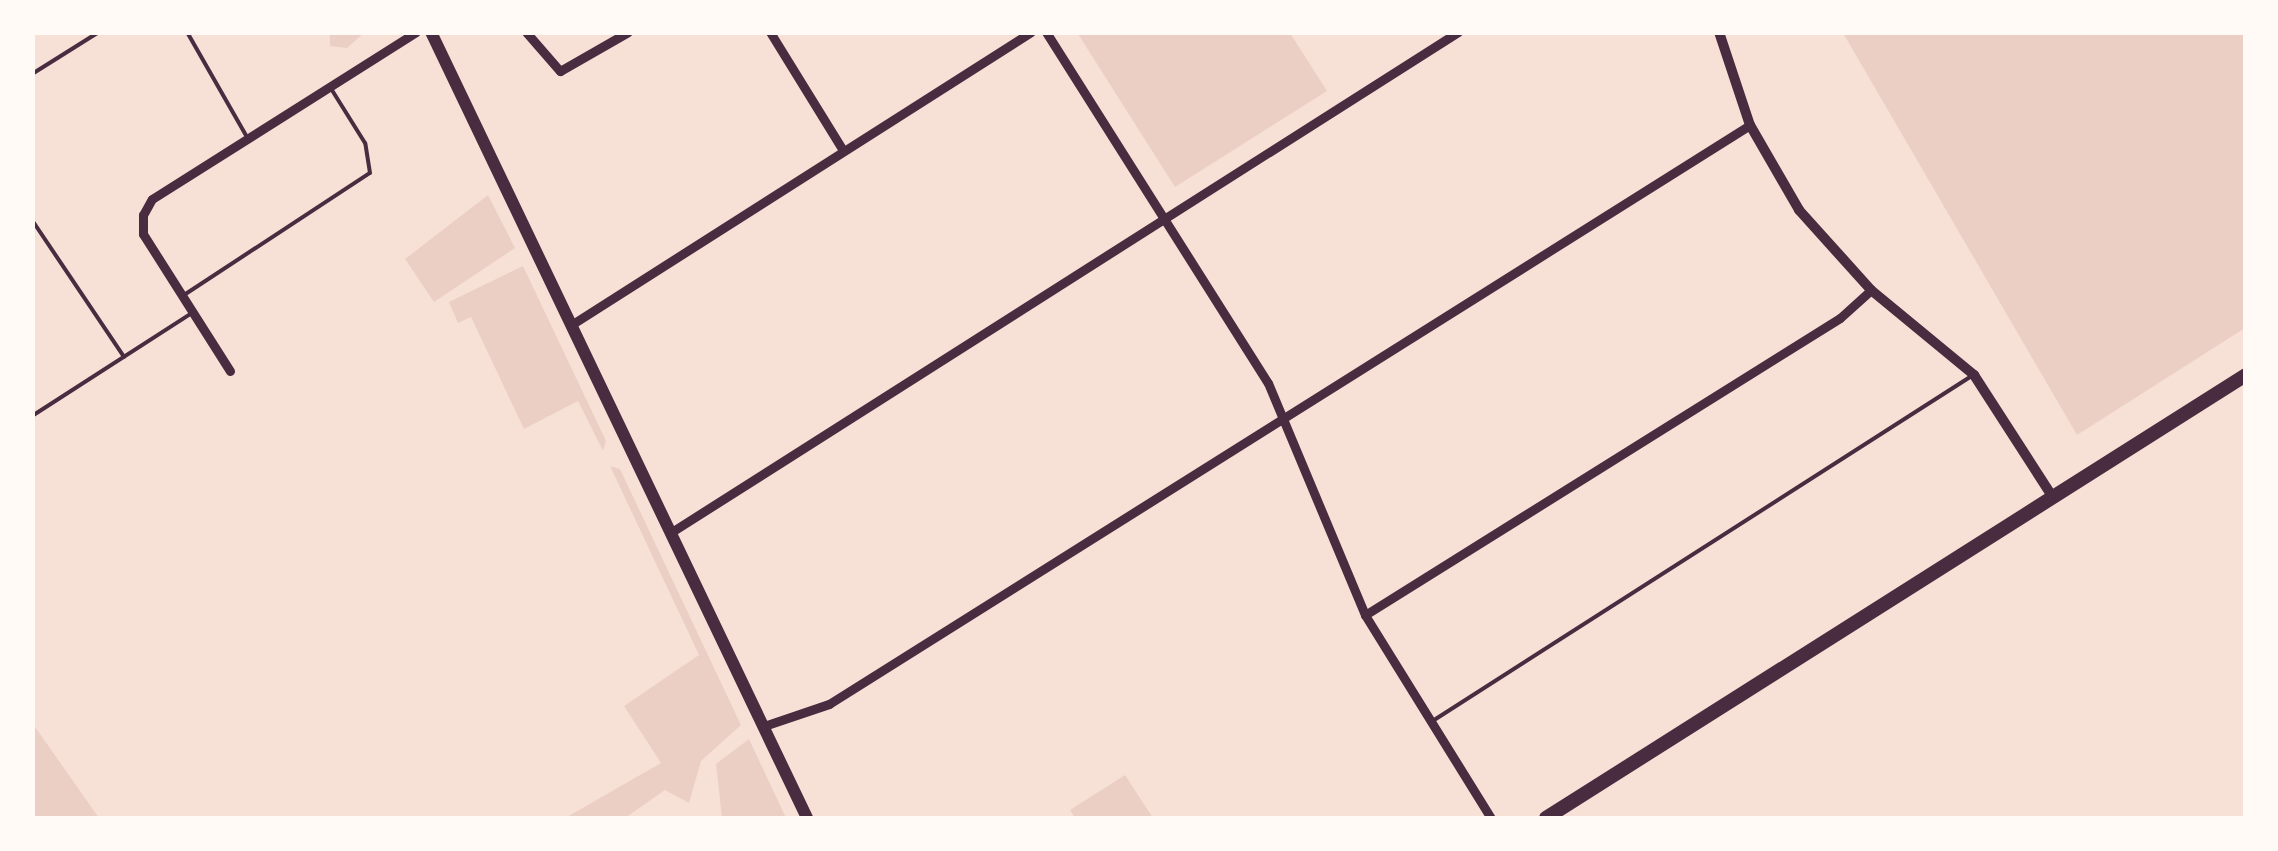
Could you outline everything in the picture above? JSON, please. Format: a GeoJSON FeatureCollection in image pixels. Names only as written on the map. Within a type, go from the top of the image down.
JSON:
{"type":"FeatureCollection","features":[{"type":"Feature","properties":{"kind":"main road"},"geometry":{"type":"LineString","coordinates":[[431,32],[807,818]]}},
{"type":"Feature","properties":{"kind":"main road"},"geometry":{"type":"LineString","coordinates":[[1546,818],[2246,375]]}},
{"type":"Feature","properties":{"kind":"street"},"geometry":{"type":"LineString","coordinates":[[230,370],[143,234],[142,215],[152,199],[416,32]]}},
{"type":"Feature","properties":{"kind":"street"},"geometry":{"type":"LineString","coordinates":[[526,32],[560,71],[628,32]]}},
{"type":"Feature","properties":{"kind":"street"},"geometry":{"type":"LineString","coordinates":[[770,32],[844,150]]}},
{"type":"Feature","properties":{"kind":"street"},"geometry":{"type":"LineString","coordinates":[[571,325],[1031,32]]}},
{"type":"Feature","properties":{"kind":"street"},"geometry":{"type":"LineString","coordinates":[[1046,32],[1286,417],[1365,615],[1491,818]]}},
{"type":"Feature","properties":{"kind":"street"},"geometry":{"type":"LineString","coordinates":[[670,533],[1458,32]]}},
{"type":"Feature","properties":{"kind":"street"},"geometry":{"type":"LineString","coordinates":[[1719,32],[1750,125],[1800,210],[1871,290],[1974,375],[2052,496]]}},
{"type":"Feature","properties":{"kind":"street"},"geometry":{"type":"LineString","coordinates":[[764,726],[829,704],[1750,125]]}},
{"type":"Feature","properties":{"kind":"street"},"geometry":{"type":"LineString","coordinates":[[1365,615],[1840,318],[1871,290]]}},
{"type":"Feature","properties":{"kind":"lane"},"geometry":{"type":"LineString","coordinates":[[32,74],[99,32]]}},
{"type":"Feature","properties":{"kind":"lane"},"geometry":{"type":"LineString","coordinates":[[187,32],[248,139]]}},
{"type":"Feature","properties":{"kind":"lane"},"geometry":{"type":"LineString","coordinates":[[182,296],[370,172],[365,143],[330,87]]}},
{"type":"Feature","properties":{"kind":"lane"},"geometry":{"type":"LineString","coordinates":[[32,220],[124,358]]}},
{"type":"Feature","properties":{"kind":"lane"},"geometry":{"type":"LineString","coordinates":[[34,414],[194,312]]}},
{"type":"Feature","properties":{"kind":"lane"},"geometry":{"type":"LineString","coordinates":[[1430,722],[1974,375]]}},
{"type":"Feature","properties":{"kind":"shaded area"},"geometry":{"type":"Polygon","coordinates":[[[330,32],[364,33],[347,48],[330,46],[330,32]]]}},
{"type":"Feature","properties":{"kind":"shaded area"},"geometry":{"type":"Polygon","coordinates":[[[1290,33],[1327,91],[1175,187],[1078,34],[1290,33]]]}},
{"type":"Feature","properties":{"kind":"shaded area"},"geometry":{"type":"Polygon","coordinates":[[[1843,33],[2245,33],[2245,328],[2077,435],[1843,33]]]}},
{"type":"Feature","properties":{"kind":"shaded area"},"geometry":{"type":"Polygon","coordinates":[[[488,195],[515,248],[434,302],[405,259],[488,195]]]}},
{"type":"Feature","properties":{"kind":"shaded area"},"geometry":{"type":"Polygon","coordinates":[[[523,266],[606,441],[603,451],[578,401],[524,429],[471,317],[458,323],[449,302],[523,266]]]}},
{"type":"Feature","properties":{"kind":"shaded area"},"geometry":{"type":"Polygon","coordinates":[[[610,466],[620,469],[741,725],[701,761],[689,803],[665,790],[625,818],[565,818],[661,763],[624,706],[699,655],[610,466]]]}},
{"type":"Feature","properties":{"kind":"shaded area"},"geometry":{"type":"Polygon","coordinates":[[[33,724],[99,818],[33,818],[33,724]]]}},
{"type":"Feature","properties":{"kind":"shaded area"},"geometry":{"type":"Polygon","coordinates":[[[749,739],[786,818],[722,818],[716,764],[749,739]]]}},
{"type":"Feature","properties":{"kind":"shaded area"},"geometry":{"type":"Polygon","coordinates":[[[1125,775],[1153,818],[1075,818],[1070,810],[1125,775]]]}}]}
